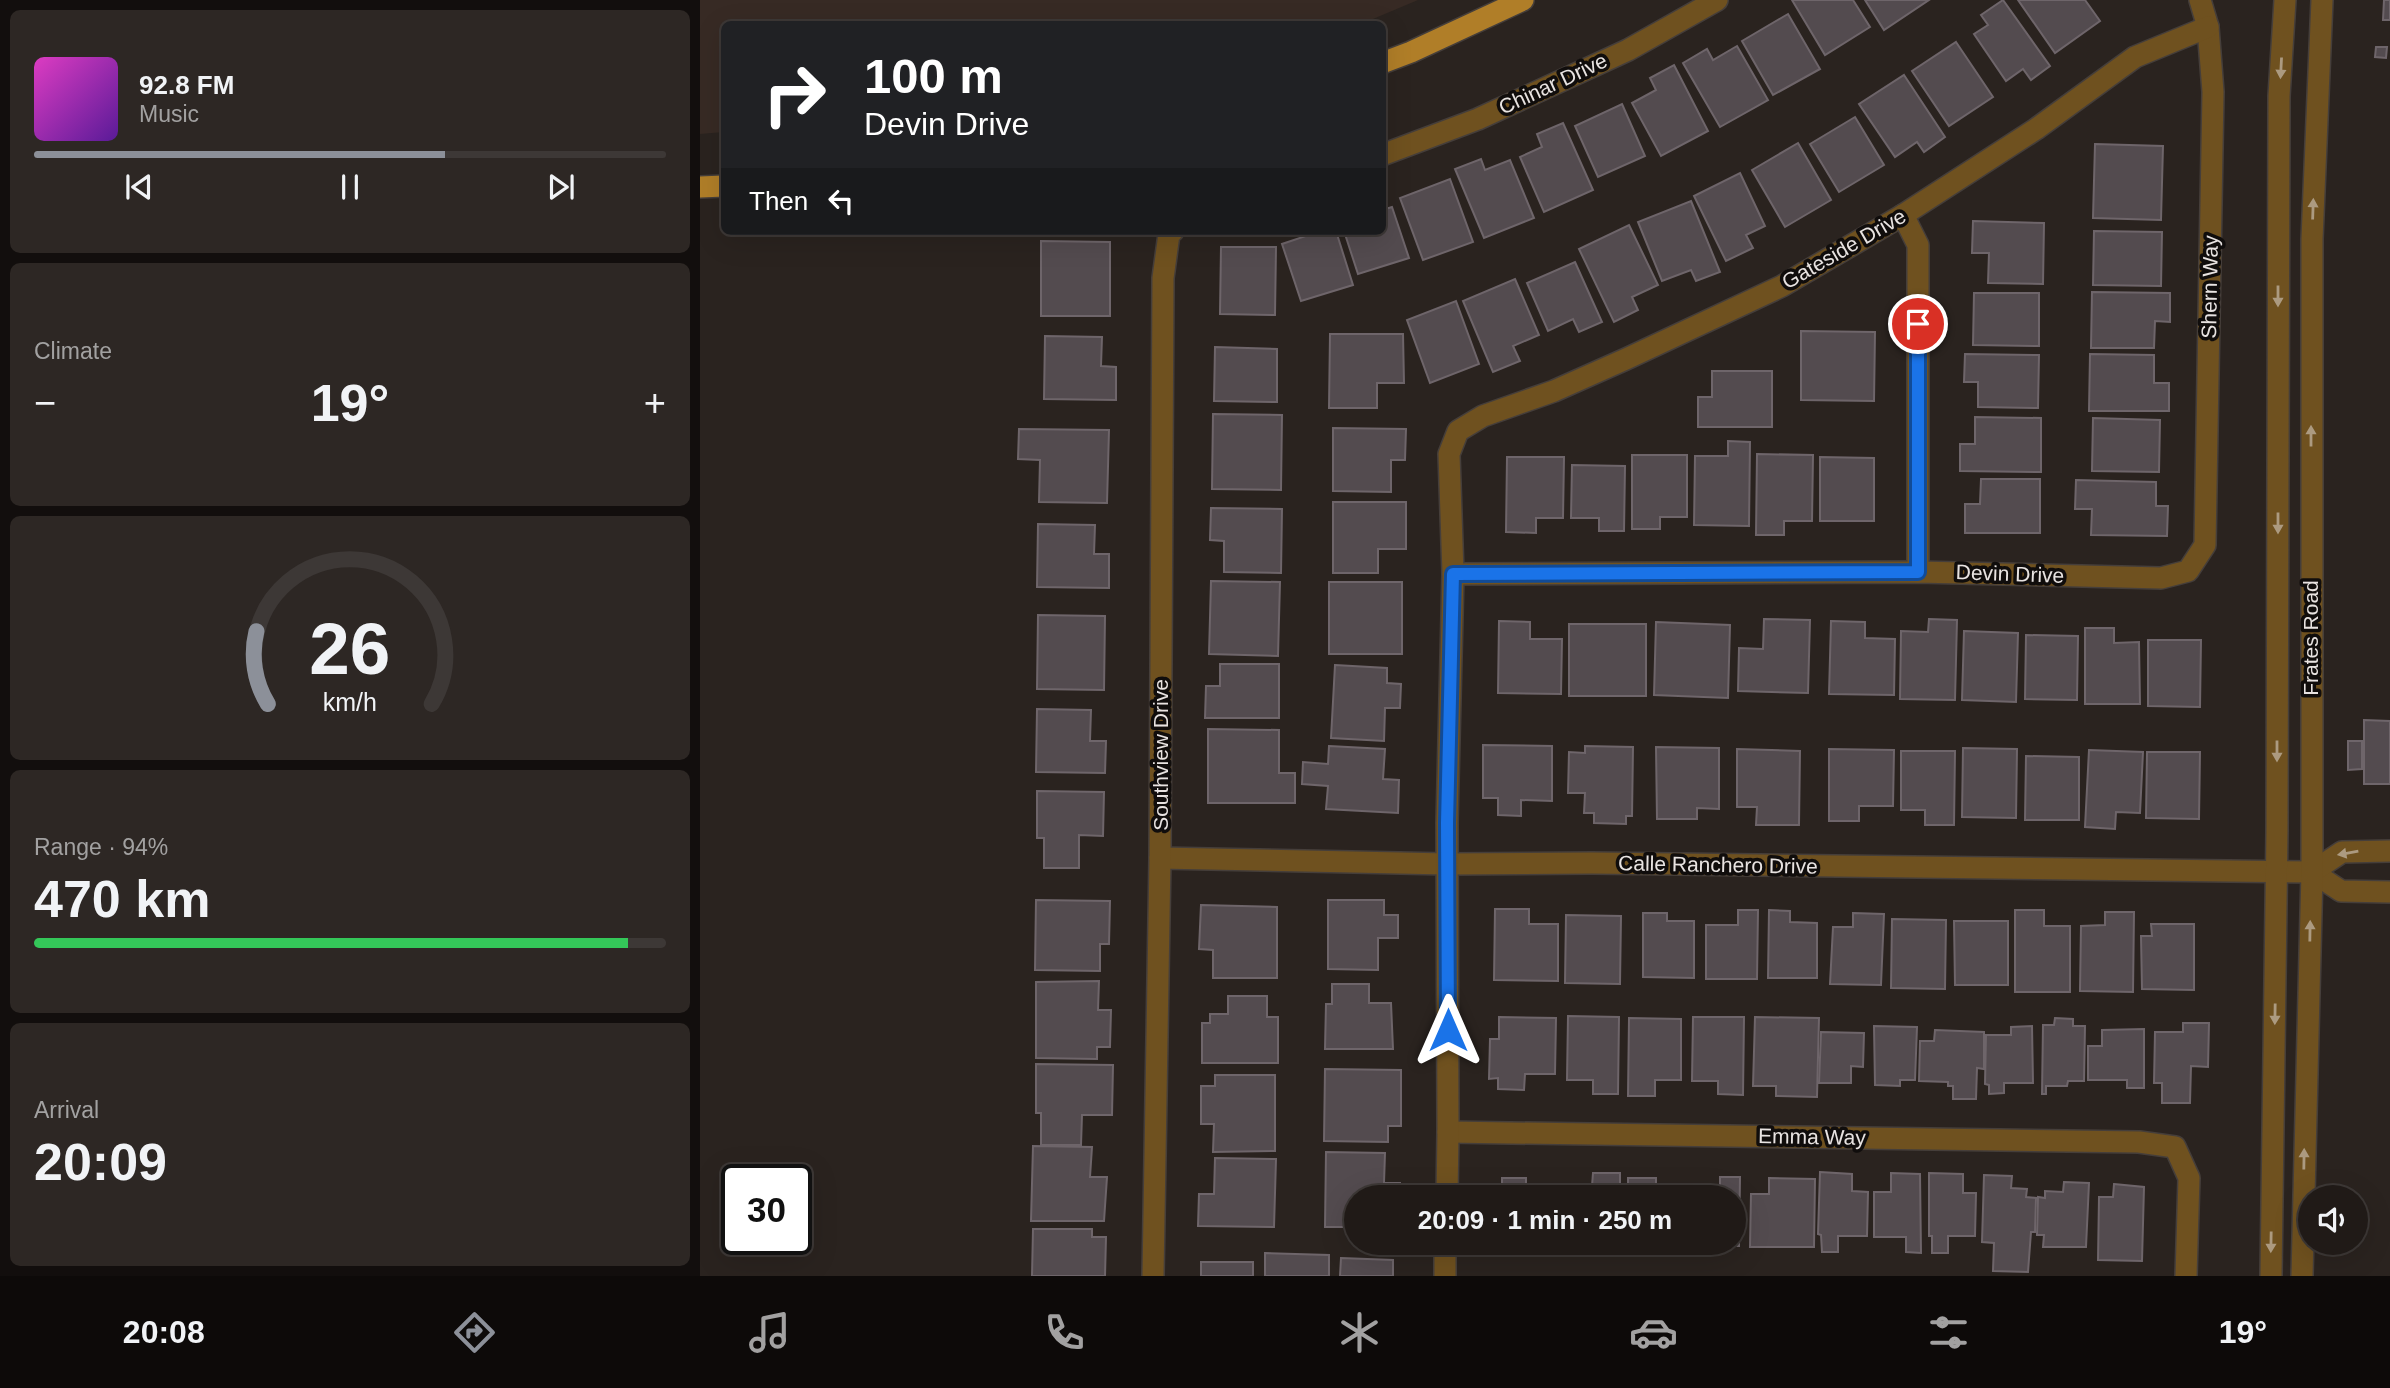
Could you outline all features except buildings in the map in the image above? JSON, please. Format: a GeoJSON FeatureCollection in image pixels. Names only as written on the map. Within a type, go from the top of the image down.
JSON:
{"type":"FeatureCollection","features":[{"type":"Feature","properties":{"kind":"main road"},"geometry":{"type":"LineString","coordinates":[[1386,61],[1411,52],[1523,0]]}},
{"type":"Feature","properties":{"kind":"main road"},"geometry":{"type":"LineString","coordinates":[[700,187],[721,186]]}},
{"type":"Feature","properties":{"kind":"street","name":"Chinar Drive"},"geometry":{"type":"LineString","coordinates":[[1386,154],[1478,119],[1628,50],[1717,0]]}},
{"type":"Feature","properties":{"kind":"street","name":"Shern Way"},"geometry":{"type":"LineString","coordinates":[[2188,571],[2205,545],[2213,92],[2208,27],[2200,0]]}},
{"type":"Feature","properties":{"kind":"street","name":"Frates Road"},"geometry":{"type":"LineString","coordinates":[[2271,1276],[2277,873],[2279,110],[2285,0]]}},
{"type":"Feature","properties":{"kind":"street","name":"Frates Road"},"geometry":{"type":"LineString","coordinates":[[2302,1276],[2312,872],[2312,239],[2322,0]]}},
{"type":"Feature","properties":{"kind":"street","name":"Gateside Drive"},"geometry":{"type":"LineString","coordinates":[[1453,574],[1449,454],[1458,431],[1483,416],[1554,391],[1770,291],[1903,215],[2036,129],[2135,57],[2208,27]]}},
{"type":"Feature","properties":{"kind":"street"},"geometry":{"type":"LineString","coordinates":[[1903,215],[1918,245],[1918,572]]}},
{"type":"Feature","properties":{"kind":"street","name":"Southview Drive"},"geometry":{"type":"LineString","coordinates":[[1153,1276],[1160,858],[1163,278],[1170,235]]}},
{"type":"Feature","properties":{"kind":"street","name":"Devin Drive"},"geometry":{"type":"LineString","coordinates":[[1453,574],[1918,572],[2161,578],[2188,571]]}},
{"type":"Feature","properties":{"kind":"street"},"geometry":{"type":"LineString","coordinates":[[1447,1185],[1447,864],[1453,574]]}},
{"type":"Feature","properties":{"kind":"street"},"geometry":{"type":"LineString","coordinates":[[2390,851],[2342,852],[2312,872],[2342,891],[2390,892]]}},
{"type":"Feature","properties":{"kind":"street","name":"Calle Ranchero Drive"},"geometry":{"type":"LineString","coordinates":[[1160,858],[1447,864],[1591,863],[2312,872]]}},
{"type":"Feature","properties":{"kind":"street","name":"Emma Way"},"geometry":{"type":"LineString","coordinates":[[1448,1132],[2139,1142],[2175,1147],[2189,1178],[2186,1276]]}},
{"type":"Feature","properties":{"kind":"street"},"geometry":{"type":"LineString","coordinates":[[1445,1276],[1446,1255]]}},
{"type":"Feature","properties":{"kind":"shaded area"},"geometry":{"type":"Polygon","coordinates":[[[700,0],[1418,0],[1368,21],[721,21],[721,132],[700,134],[700,0]]]}},
{"type":"Feature","properties":{"kind":"route"},"geometry":{"type":"LineString","coordinates":[[1448,1030],[1447,823],[1453,574],[1918,572],[1918,324]]}}]}
